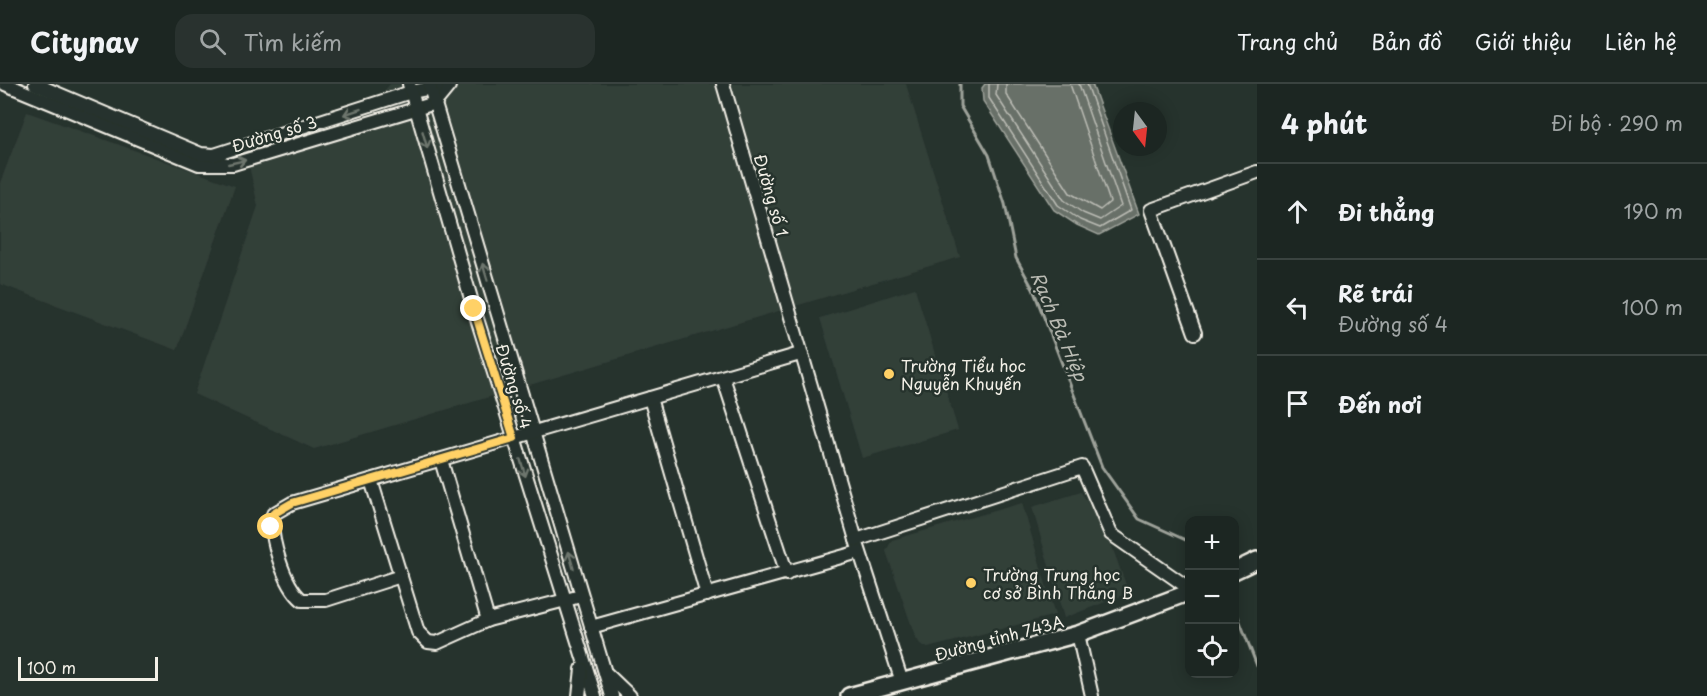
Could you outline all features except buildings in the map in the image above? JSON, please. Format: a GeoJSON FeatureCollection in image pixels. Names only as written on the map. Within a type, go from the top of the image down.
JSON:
{"type":"FeatureCollection","features":[{"type":"Feature","properties":{"kind":"main road"},"geometry":{"type":"LineString","coordinates":[[1236,570],[1257,560]]}},
{"type":"Feature","properties":{"kind":"main road","name":"Đường tỉnh 743A"},"geometry":{"type":"LineString","coordinates":[[849,696],[1078,634],[1185,593]]}},
{"type":"Feature","properties":{"kind":"street","name":"Đường số 3"},"geometry":{"type":"LineString","coordinates":[[5,84],[199,165],[410,88],[452,85]]}},
{"type":"Feature","properties":{"kind":"street","name":"Đường số 3"},"geometry":{"type":"LineString","coordinates":[[35,84],[215,160],[233,164],[435,103],[452,85]]}},
{"type":"Feature","properties":{"kind":"street","name":"Đường số 1"},"geometry":{"type":"LineString","coordinates":[[723,84],[857,546],[902,682]]}},
{"type":"Feature","properties":{"kind":"street","name":"Đường số 4"},"geometry":{"type":"LineString","coordinates":[[429,86],[535,432],[612,696]]}},
{"type":"Feature","properties":{"kind":"street","name":"Đường số 4"},"geometry":{"type":"LineString","coordinates":[[410,88],[514,438],[595,696]]}},
{"type":"Feature","properties":{"kind":"street"},"geometry":{"type":"LineString","coordinates":[[1194,333],[1151,210],[1257,172]]}},
{"type":"Feature","properties":{"kind":"street"},"geometry":{"type":"LineString","coordinates":[[401,576],[326,600],[302,600],[289,586],[271,527],[273,514],[283,507],[371,480],[800,354]]}},
{"type":"Feature","properties":{"kind":"street"},"geometry":{"type":"LineString","coordinates":[[723,377],[787,574]]}},
{"type":"Feature","properties":{"kind":"street"},"geometry":{"type":"LineString","coordinates":[[650,398],[707,595]]}},
{"type":"Feature","properties":{"kind":"street"},"geometry":{"type":"LineString","coordinates":[[441,460],[488,620]]}},
{"type":"Feature","properties":{"kind":"street"},"geometry":{"type":"LineString","coordinates":[[591,627],[787,574],[857,546],[1082,467],[1111,534],[1185,587]]}},
{"type":"Feature","properties":{"kind":"street"},"geometry":{"type":"LineString","coordinates":[[371,480],[418,632],[428,642],[437,643],[449,640],[488,620],[581,596]]}},
{"type":"Feature","properties":{"kind":"street"},"geometry":{"type":"LineString","coordinates":[[1078,634],[1092,696]]}},
{"type":"Feature","properties":{"kind":"street"},"geometry":{"type":"LineString","coordinates":[[579,696],[583,662]]}},
{"type":"Feature","properties":{"kind":"street"},"geometry":{"type":"LineString","coordinates":[[604,671],[630,696]]}},
{"type":"Feature","properties":{"kind":"shaded area"},"geometry":{"type":"Polygon","coordinates":[[[390,84],[906,84],[960,257],[314,449],[194,394],[258,206],[244,143],[379,97],[390,84]]]}},
{"type":"Feature","properties":{"kind":"shaded area"},"geometry":{"type":"Polygon","coordinates":[[[27,112],[235,186],[177,350],[0,284],[0,183],[27,112]]]}},
{"type":"Feature","properties":{"kind":"shaded area","name":"Trường Tiểu học Nguyễn Khuyến"},"geometry":{"type":"Polygon","coordinates":[[[915,288],[958,430],[862,458],[820,318],[915,288]]]}},
{"type":"Feature","properties":{"kind":"shaded area"},"geometry":{"type":"Polygon","coordinates":[[[1081,492],[1107,533],[1129,593],[1064,618],[1032,507],[1081,492]]]}},
{"type":"Feature","properties":{"kind":"shaded area","name":"Trường Trung học cơ sở Bình Thắng B"},"geometry":{"type":"Polygon","coordinates":[[[1022,503],[1055,615],[928,648],[920,644],[915,636],[886,551],[892,540],[1022,503]]]}},
{"type":"Feature","properties":{"kind":"water"},"geometry":{"type":"Polygon","coordinates":[[[985,84],[1092,84],[1113,142],[1113,156],[1118,156],[1139,214],[1099,235],[1077,225],[1054,210],[983,101],[982,88],[985,84]]]}},
{"type":"Feature","properties":{"kind":"waterway","name":"Rạch Bà Hiệp"},"geometry":{"type":"LineString","coordinates":[[960,84],[960,106],[989,155],[1005,204],[1016,258],[1033,289],[1102,467],[1139,519],[1185,540]]}},
{"type":"Feature","properties":{"kind":"waterway","name":"Rạch Bà Hiệp"},"geometry":{"type":"LineString","coordinates":[[1239,619],[1257,666]]}},
{"type":"Feature","properties":{"kind":"place","name":"Trường Tiểu học Nguyễn Khuyến"},"geometry":{"type":"Point","coordinates":[889,374]}},
{"type":"Feature","properties":{"kind":"place","name":"Trường Trung học cơ sở Bình Thắng B"},"geometry":{"type":"Point","coordinates":[971,583]}},
{"type":"Feature","properties":{"kind":"route"},"geometry":{"type":"LineString","coordinates":[[271,527],[273,514],[292,503],[514,438],[474,309]]}}]}
